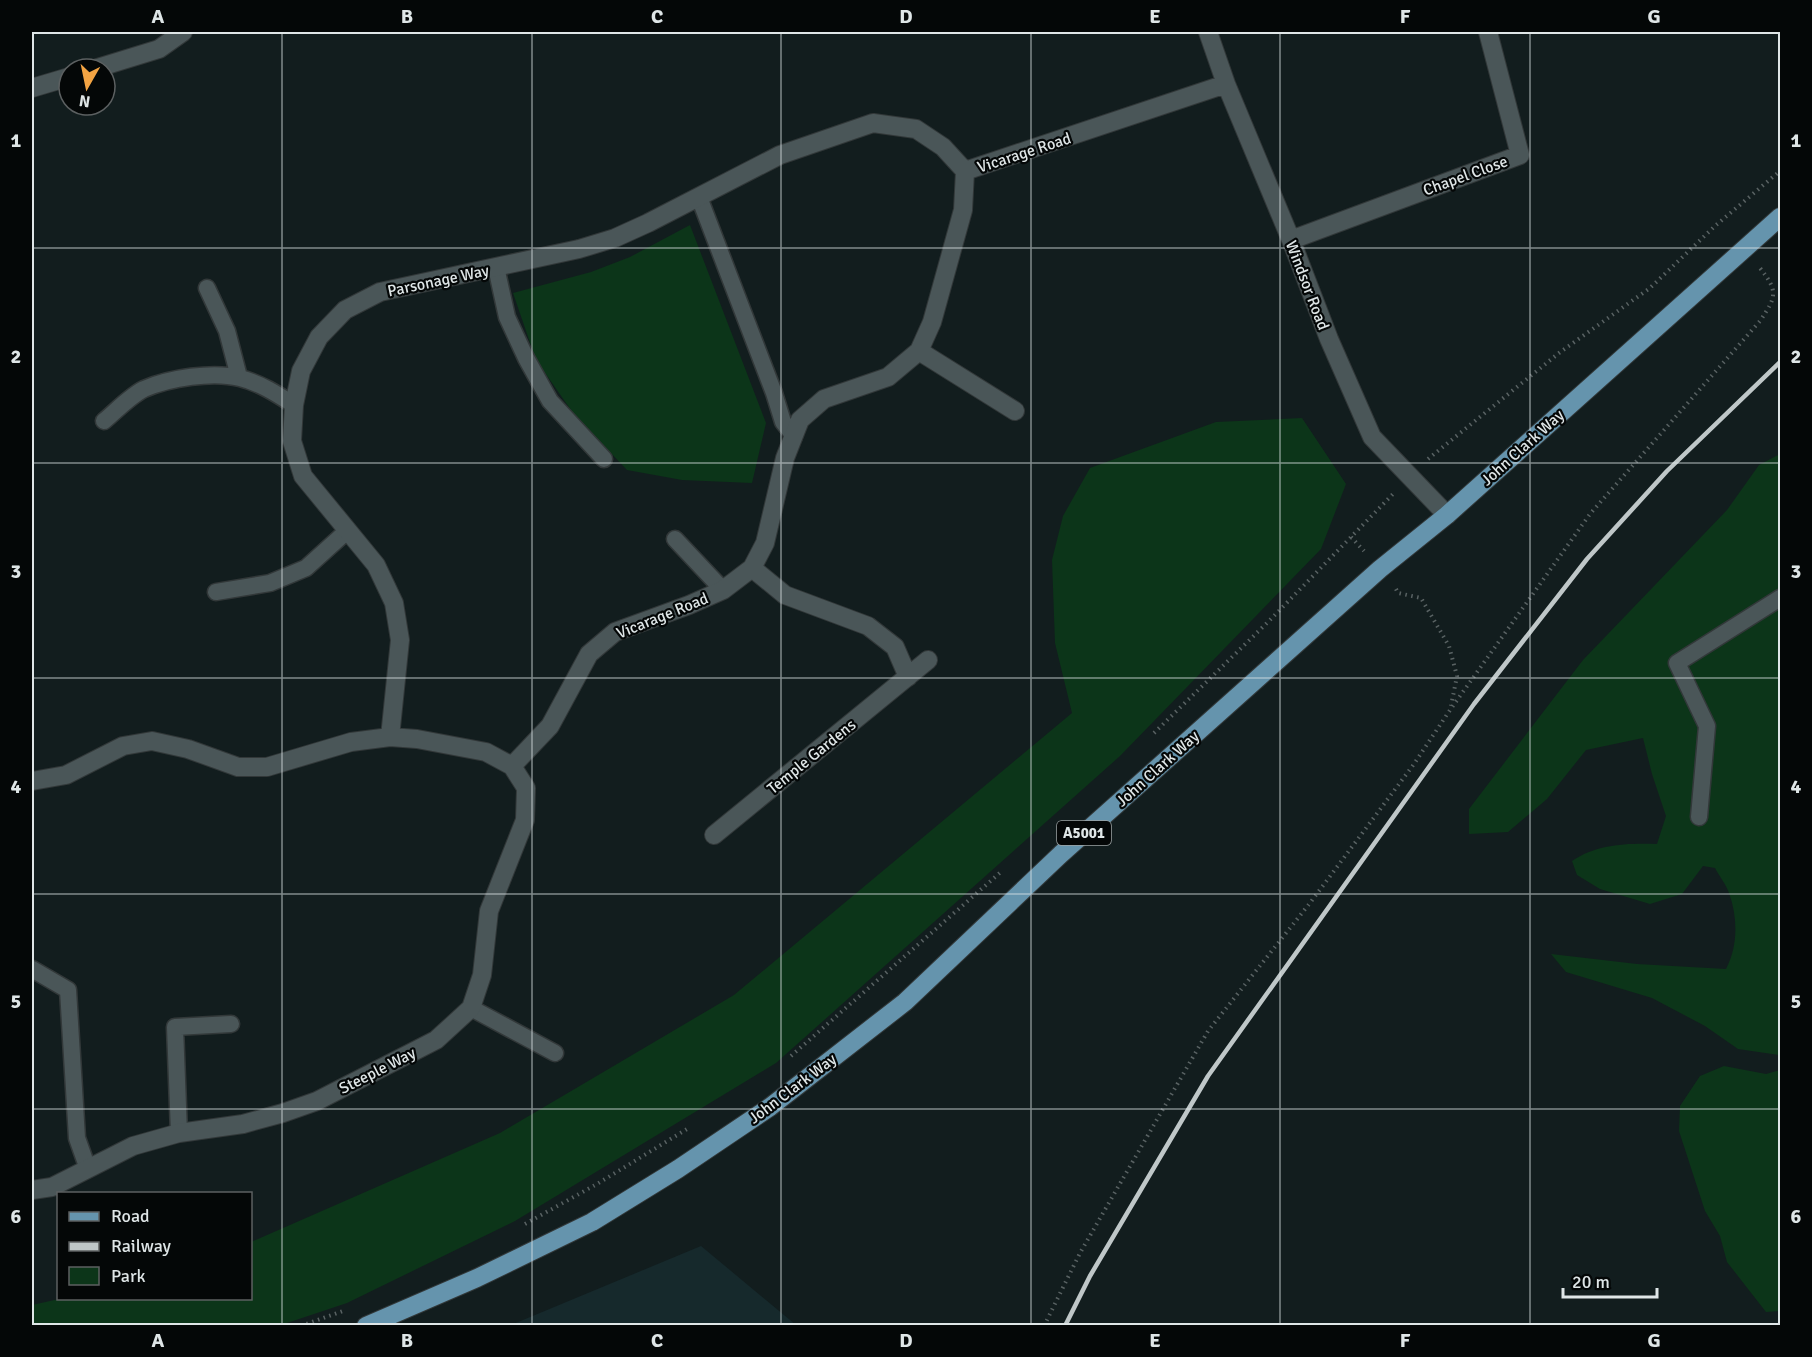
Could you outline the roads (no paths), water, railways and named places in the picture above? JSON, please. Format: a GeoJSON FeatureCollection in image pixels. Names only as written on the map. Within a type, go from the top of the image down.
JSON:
{"type":"FeatureCollection","features":[{"type":"Feature","properties":{"kind":"main road","name":"John Clark Way"},"geometry":{"type":"LineString","coordinates":[[366,1326],[477,1278],[592,1222],[678,1169],[770,1107],[905,1002],[1061,854],[1780,217]]}},
{"type":"Feature","properties":{"kind":"street"},"geometry":{"type":"LineString","coordinates":[[117,62],[159,49],[183,32]]}},
{"type":"Feature","properties":{"kind":"street","name":"Windsor Road"},"geometry":{"type":"LineString","coordinates":[[1208,32],[1226,84],[1291,240],[1329,339],[1372,437],[1446,515]]}},
{"type":"Feature","properties":{"kind":"street","name":"Chapel Close"},"geometry":{"type":"LineString","coordinates":[[1291,240],[1520,155],[1488,32]]}},
{"type":"Feature","properties":{"kind":"street"},"geometry":{"type":"LineString","coordinates":[[32,88],[57,81]]}},
{"type":"Feature","properties":{"kind":"street","name":"Vicarage Road"},"geometry":{"type":"LineString","coordinates":[[512,766],[550,726],[590,654],[615,632],[723,590],[752,568],[765,543],[785,458],[800,420],[824,399],[888,377],[919,351],[932,322],[963,210],[965,171],[1226,84]]}},
{"type":"Feature","properties":{"kind":"street","name":"Parsonage Way"},"geometry":{"type":"LineString","coordinates":[[390,737],[400,640],[394,603],[376,565],[303,476],[292,441],[294,405],[301,370],[319,337],[345,310],[380,292],[579,249],[615,238],[780,155],[873,123],[916,129],[944,147],[965,171]]}},
{"type":"Feature","properties":{"kind":"street"},"geometry":{"type":"LineString","coordinates":[[919,351],[1015,411]]}},
{"type":"Feature","properties":{"kind":"street"},"geometry":{"type":"LineString","coordinates":[[752,568],[785,595],[868,626],[895,647],[908,677]]}},
{"type":"Feature","properties":{"kind":"street","name":"Temple Gardens"},"geometry":{"type":"LineString","coordinates":[[714,835],[928,660]]}},
{"type":"Feature","properties":{"kind":"street"},"geometry":{"type":"LineString","coordinates":[[32,781],[66,775],[123,746],[152,741],[188,749],[238,767],[267,767],[351,742],[390,737],[486,752],[512,766]]}},
{"type":"Feature","properties":{"kind":"street","name":"Steeple Way"},"geometry":{"type":"LineString","coordinates":[[32,1190],[52,1187],[133,1146],[178,1132],[243,1124],[317,1101],[436,1040],[471,1008],[482,975],[489,911],[525,820],[526,788],[512,766]]}},
{"type":"Feature","properties":{"kind":"lane"},"geometry":{"type":"LineString","coordinates":[[699,197],[770,382],[783,422],[794,436]]}},
{"type":"Feature","properties":{"kind":"lane"},"geometry":{"type":"LineString","coordinates":[[496,267],[507,317],[550,401],[604,459]]}},
{"type":"Feature","properties":{"kind":"lane"},"geometry":{"type":"LineString","coordinates":[[207,288],[227,331],[239,377]]}},
{"type":"Feature","properties":{"kind":"lane"},"geometry":{"type":"LineString","coordinates":[[104,421],[142,390],[179,378],[210,375],[239,377],[266,387],[294,405]]}},
{"type":"Feature","properties":{"kind":"lane"},"geometry":{"type":"LineString","coordinates":[[216,592],[270,583],[306,568],[347,531]]}},
{"type":"Feature","properties":{"kind":"lane"},"geometry":{"type":"LineString","coordinates":[[675,539],[723,590]]}},
{"type":"Feature","properties":{"kind":"lane"},"geometry":{"type":"LineString","coordinates":[[1699,817],[1707,726],[1677,663],[1780,598]]}},
{"type":"Feature","properties":{"kind":"lane"},"geometry":{"type":"LineString","coordinates":[[32,969],[68,990],[77,1138],[88,1169]]}},
{"type":"Feature","properties":{"kind":"lane"},"geometry":{"type":"LineString","coordinates":[[471,1008],[555,1053]]}},
{"type":"Feature","properties":{"kind":"lane"},"geometry":{"type":"LineString","coordinates":[[178,1132],[175,1027],[231,1024]]}},
{"type":"Feature","properties":{"kind":"railway"},"geometry":{"type":"LineString","coordinates":[[1065,1326],[1090,1276],[1208,1076],[1474,704],[1587,559],[1667,471],[1780,362]]}}]}
